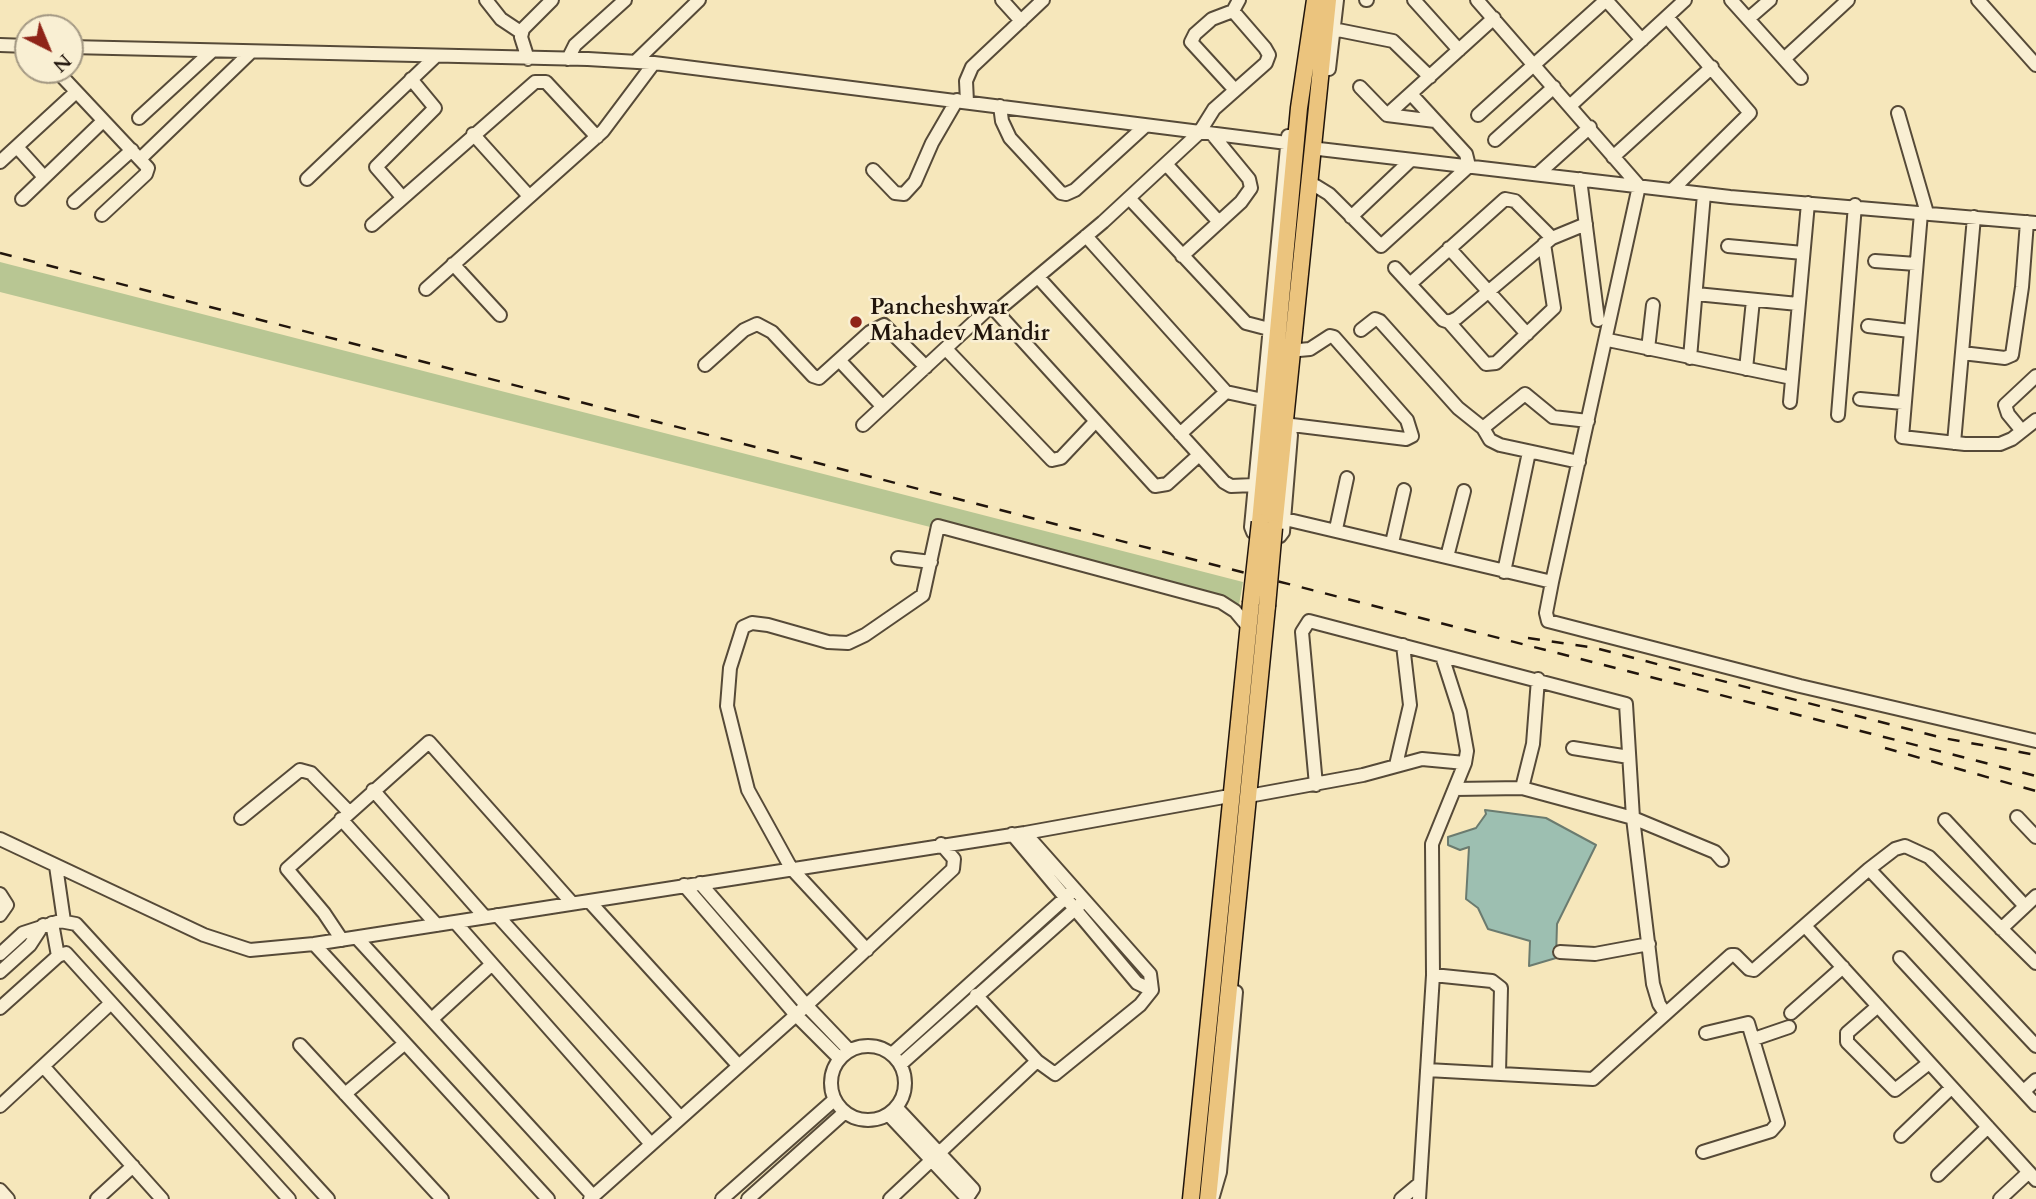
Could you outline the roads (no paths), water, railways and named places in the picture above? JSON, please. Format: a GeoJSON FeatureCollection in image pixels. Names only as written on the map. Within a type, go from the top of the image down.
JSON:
{"type":"FeatureCollection","features":[{"type":"Feature","properties":{"kind":"main road"},"geometry":{"type":"LineString","coordinates":[[1273,523],[1299,108],[1315,0]]}},
{"type":"Feature","properties":{"kind":"main road"},"geometry":{"type":"LineString","coordinates":[[1191,1199],[1256,612],[1273,523],[1328,0]]}},
{"type":"Feature","properties":{"kind":"main road"},"geometry":{"type":"LineString","coordinates":[[1210,1199],[1256,612]]}},
{"type":"Feature","properties":{"kind":"street"},"geometry":{"type":"LineString","coordinates":[[486,0],[501,19],[522,33]]}},
{"type":"Feature","properties":{"kind":"street"},"geometry":{"type":"LineString","coordinates":[[528,59],[522,33],[527,23],[552,0]]}},
{"type":"Feature","properties":{"kind":"street"},"geometry":{"type":"LineString","coordinates":[[568,59],[575,45],[625,0]]}},
{"type":"Feature","properties":{"kind":"street"},"geometry":{"type":"LineString","coordinates":[[635,62],[699,0]]}},
{"type":"Feature","properties":{"kind":"street"},"geometry":{"type":"LineString","coordinates":[[1002,0],[1021,21]]}},
{"type":"Feature","properties":{"kind":"street"},"geometry":{"type":"LineString","coordinates":[[873,170],[894,193],[904,194],[915,181],[932,143],[962,101],[972,66],[1043,0]]}},
{"type":"Feature","properties":{"kind":"street"},"geometry":{"type":"LineString","coordinates":[[1273,523],[1283,532],[1280,536],[1251,530],[1287,143],[1308,0]]}},
{"type":"Feature","properties":{"kind":"street"},"geometry":{"type":"LineString","coordinates":[[1273,523],[1292,425],[1319,149],[1337,0]]}},
{"type":"Feature","properties":{"kind":"street"},"geometry":{"type":"LineString","coordinates":[[1414,0],[1459,50]]}},
{"type":"Feature","properties":{"kind":"street"},"geometry":{"type":"LineString","coordinates":[[1477,0],[1639,186]]}},
{"type":"Feature","properties":{"kind":"street"},"geometry":{"type":"LineString","coordinates":[[1478,115],[1606,0],[1642,40]]}},
{"type":"Feature","properties":{"kind":"street"},"geometry":{"type":"LineString","coordinates":[[1571,105],[1685,0]]}},
{"type":"Feature","properties":{"kind":"street"},"geometry":{"type":"LineString","coordinates":[[1731,0],[1801,78]]}},
{"type":"Feature","properties":{"kind":"street"},"geometry":{"type":"LineString","coordinates":[[1748,19],[1770,0]]}},
{"type":"Feature","properties":{"kind":"street"},"geometry":{"type":"LineString","coordinates":[[1784,59],[1848,0]]}},
{"type":"Feature","properties":{"kind":"street"},"geometry":{"type":"LineString","coordinates":[[1978,0],[2036,65]]}},
{"type":"Feature","properties":{"kind":"street"},"geometry":{"type":"LineString","coordinates":[[995,310],[1038,277],[1166,164],[1206,134],[1214,109],[1266,63],[1269,55],[1236,6],[1212,19],[1195,34],[1191,42],[1235,90]]}},
{"type":"Feature","properties":{"kind":"street"},"geometry":{"type":"LineString","coordinates":[[1667,17],[1750,113],[1672,190]]}},
{"type":"Feature","properties":{"kind":"street"},"geometry":{"type":"LineString","coordinates":[[1387,115],[1493,18]]}},
{"type":"Feature","properties":{"kind":"street"},"geometry":{"type":"LineString","coordinates":[[1333,29],[1393,41],[1430,77]]}},
{"type":"Feature","properties":{"kind":"street"},"geometry":{"type":"LineString","coordinates":[[84,47],[654,63],[1287,143]]}},
{"type":"Feature","properties":{"kind":"street"},"geometry":{"type":"LineString","coordinates":[[138,118],[211,52]]}},
{"type":"Feature","properties":{"kind":"street"},"geometry":{"type":"LineString","coordinates":[[74,202],[136,155],[250,53]]}},
{"type":"Feature","properties":{"kind":"street"},"geometry":{"type":"LineString","coordinates":[[307,179],[435,57]]}},
{"type":"Feature","properties":{"kind":"street"},"geometry":{"type":"LineString","coordinates":[[426,289],[597,136],[617,116],[654,63]]}},
{"type":"Feature","properties":{"kind":"street"},"geometry":{"type":"LineString","coordinates":[[1613,157],[1712,67]]}},
{"type":"Feature","properties":{"kind":"street"},"geometry":{"type":"LineString","coordinates":[[402,197],[376,167],[435,108],[411,79]]}},
{"type":"Feature","properties":{"kind":"street"},"geometry":{"type":"LineString","coordinates":[[372,225],[473,134],[536,82],[542,80],[597,136]]}},
{"type":"Feature","properties":{"kind":"street"},"geometry":{"type":"LineString","coordinates":[[68,84],[148,168],[146,174],[102,215]]}},
{"type":"Feature","properties":{"kind":"street"},"geometry":{"type":"LineString","coordinates":[[1360,87],[1387,115],[1436,121]]}},
{"type":"Feature","properties":{"kind":"street"},"geometry":{"type":"LineString","coordinates":[[1495,140],[1554,87]]}},
{"type":"Feature","properties":{"kind":"street"},"geometry":{"type":"LineString","coordinates":[[0,162],[76,92]]}},
{"type":"Feature","properties":{"kind":"street"},"geometry":{"type":"LineString","coordinates":[[1411,94],[1466,154],[1469,166]]}},
{"type":"Feature","properties":{"kind":"street"},"geometry":{"type":"LineString","coordinates":[[1000,106],[1002,121],[1010,138],[1061,193],[1066,194],[1075,190],[1144,127]]}},
{"type":"Feature","properties":{"kind":"street"},"geometry":{"type":"LineString","coordinates":[[1898,113],[1924,213],[1916,264],[1902,436],[1954,443],[2000,444],[2036,420]]}},
{"type":"Feature","properties":{"kind":"street"},"geometry":{"type":"LineString","coordinates":[[22,199],[103,121]]}},
{"type":"Feature","properties":{"kind":"street"},"geometry":{"type":"LineString","coordinates":[[1539,173],[1590,127]]}},
{"type":"Feature","properties":{"kind":"street"},"geometry":{"type":"LineString","coordinates":[[473,134],[528,195]]}},
{"type":"Feature","properties":{"kind":"street"},"geometry":{"type":"LineString","coordinates":[[1182,256],[1251,188],[1249,179],[1206,134]]}},
{"type":"Feature","properties":{"kind":"street"},"geometry":{"type":"LineString","coordinates":[[17,147],[44,177]]}},
{"type":"Feature","properties":{"kind":"street"},"geometry":{"type":"LineString","coordinates":[[1319,149],[1704,194],[1855,205],[2031,223],[2012,355],[2005,358],[1962,353]]}},
{"type":"Feature","properties":{"kind":"street"},"geometry":{"type":"LineString","coordinates":[[1351,216],[1411,160]]}},
{"type":"Feature","properties":{"kind":"street"},"geometry":{"type":"LineString","coordinates":[[1166,164],[1219,222]]}},
{"type":"Feature","properties":{"kind":"street"},"geometry":{"type":"LineString","coordinates":[[1316,186],[1329,194],[1377,244],[1383,246],[1469,166]]}},
{"type":"Feature","properties":{"kind":"street"},"geometry":{"type":"LineString","coordinates":[[1580,179],[1598,320]]}},
{"type":"Feature","properties":{"kind":"street"},"geometry":{"type":"LineString","coordinates":[[1639,186],[1608,340],[1552,582],[1546,613],[1551,623],[2036,741]]}},
{"type":"Feature","properties":{"kind":"street"},"geometry":{"type":"LineString","coordinates":[[1690,358],[1704,194]]}},
{"type":"Feature","properties":{"kind":"street"},"geometry":{"type":"LineString","coordinates":[[1129,198],[1245,323],[1269,329]]}},
{"type":"Feature","properties":{"kind":"street"},"geometry":{"type":"LineString","coordinates":[[1395,268],[1443,320],[1449,322],[1486,364],[1491,366],[1554,308],[1548,241],[1510,198],[1499,202],[1410,284]]}},
{"type":"Feature","properties":{"kind":"street"},"geometry":{"type":"LineString","coordinates":[[1790,402],[1808,203]]}},
{"type":"Feature","properties":{"kind":"street"},"geometry":{"type":"LineString","coordinates":[[1839,415],[1855,205]]}},
{"type":"Feature","properties":{"kind":"street"},"geometry":{"type":"LineString","coordinates":[[1954,443],[1974,217]]}},
{"type":"Feature","properties":{"kind":"street"},"geometry":{"type":"LineString","coordinates":[[1449,322],[1548,241],[1586,224]]}},
{"type":"Feature","properties":{"kind":"street"},"geometry":{"type":"LineString","coordinates":[[1086,236],[1226,392],[1262,400]]}},
{"type":"Feature","properties":{"kind":"street"},"geometry":{"type":"LineString","coordinates":[[1728,246],[1803,253]]}},
{"type":"Feature","properties":{"kind":"street"},"geometry":{"type":"LineString","coordinates":[[1449,248],[1527,334]]}},
{"type":"Feature","properties":{"kind":"street"},"geometry":{"type":"LineString","coordinates":[[1875,261],[1916,264]]}},
{"type":"Feature","properties":{"kind":"street"},"geometry":{"type":"LineString","coordinates":[[453,264],[500,315]]}},
{"type":"Feature","properties":{"kind":"street"},"geometry":{"type":"LineString","coordinates":[[1038,277],[1224,482],[1231,486],[1254,485]]}},
{"type":"Feature","properties":{"kind":"street"},"geometry":{"type":"LineString","coordinates":[[1696,294],[1798,304]]}},
{"type":"Feature","properties":{"kind":"street"},"geometry":{"type":"LineString","coordinates":[[1746,369],[1753,300]]}},
{"type":"Feature","properties":{"kind":"street"},"geometry":{"type":"LineString","coordinates":[[1648,349],[1653,305]]}},
{"type":"Feature","properties":{"kind":"street"},"geometry":{"type":"LineString","coordinates":[[863,425],[988,309],[995,310],[1094,423],[1155,486],[1167,484],[1199,455]]}},
{"type":"Feature","properties":{"kind":"street"},"geometry":{"type":"LineString","coordinates":[[1362,330],[1375,319],[1380,321],[1458,408],[1483,428],[1490,440],[1529,452],[1579,461]]}},
{"type":"Feature","properties":{"kind":"street"},"geometry":{"type":"LineString","coordinates":[[705,365],[744,330],[757,324],[772,332],[813,376],[819,378],[870,332],[884,325],[926,367]]}},
{"type":"Feature","properties":{"kind":"street"},"geometry":{"type":"LineString","coordinates":[[1868,326],[1910,331]]}},
{"type":"Feature","properties":{"kind":"street"},"geometry":{"type":"LineString","coordinates":[[1292,425],[1406,439],[1412,436],[1407,420],[1334,337],[1330,336],[1310,349],[1299,350]]}},
{"type":"Feature","properties":{"kind":"street"},"geometry":{"type":"LineString","coordinates":[[1608,340],[1792,378]]}},
{"type":"Feature","properties":{"kind":"street"},"geometry":{"type":"LineString","coordinates":[[946,349],[1052,460],[1061,458],[1094,423]]}},
{"type":"Feature","properties":{"kind":"street"},"geometry":{"type":"LineString","coordinates":[[840,361],[882,406]]}},
{"type":"Feature","properties":{"kind":"street"},"geometry":{"type":"LineString","coordinates":[[2022,431],[2008,414],[2005,405],[2036,376]]}},
{"type":"Feature","properties":{"kind":"street"},"geometry":{"type":"LineString","coordinates":[[1180,434],[1226,392]]}},
{"type":"Feature","properties":{"kind":"street"},"geometry":{"type":"LineString","coordinates":[[1483,428],[1525,394],[1553,417],[1588,421]]}},
{"type":"Feature","properties":{"kind":"street"},"geometry":{"type":"LineString","coordinates":[[1860,399],[1903,403]]}},
{"type":"Feature","properties":{"kind":"street"},"geometry":{"type":"LineString","coordinates":[[1504,572],[1529,452]]}},
{"type":"Feature","properties":{"kind":"street"},"geometry":{"type":"LineString","coordinates":[[1336,529],[1347,478]]}},
{"type":"Feature","properties":{"kind":"street"},"geometry":{"type":"LineString","coordinates":[[1392,543],[1405,490]]}},
{"type":"Feature","properties":{"kind":"street"},"geometry":{"type":"LineString","coordinates":[[1447,557],[1464,491]]}},
{"type":"Feature","properties":{"kind":"street"},"geometry":{"type":"LineString","coordinates":[[1273,523],[1336,529],[1552,582]]}},
{"type":"Feature","properties":{"kind":"street"},"geometry":{"type":"LineString","coordinates":[[867,950],[791,868],[748,790],[729,721],[727,684],[741,631],[752,623],[828,642],[848,643],[923,595],[936,529],[940,526],[1221,601],[1235,611],[1256,612]]}},
{"type":"Feature","properties":{"kind":"street"},"geometry":{"type":"LineString","coordinates":[[898,558],[931,562]]}},
{"type":"Feature","properties":{"kind":"street"},"geometry":{"type":"LineString","coordinates":[[1210,1199],[1220,1172],[1270,641],[1256,612]]}},
{"type":"Feature","properties":{"kind":"street"},"geometry":{"type":"LineString","coordinates":[[1191,1199],[1191,1147],[1224,797],[1256,612]]}},
{"type":"Feature","properties":{"kind":"street"},"geometry":{"type":"LineString","coordinates":[[1316,785],[1303,626],[1313,621],[1626,704],[1633,818],[1654,993],[1665,1013]]}},
{"type":"Feature","properties":{"kind":"street"},"geometry":{"type":"LineString","coordinates":[[1396,765],[1410,705],[1402,645]]}},
{"type":"Feature","properties":{"kind":"street"},"geometry":{"type":"LineString","coordinates":[[1419,1199],[1433,975],[1432,844],[1465,763],[1467,751],[1460,712],[1442,656]]}},
{"type":"Feature","properties":{"kind":"street"},"geometry":{"type":"LineString","coordinates":[[1521,788],[1536,729],[1538,679]]}},
{"type":"Feature","properties":{"kind":"street"},"geometry":{"type":"LineString","coordinates":[[342,940],[324,913],[286,869],[425,744],[432,744],[572,903]]}},
{"type":"Feature","properties":{"kind":"street"},"geometry":{"type":"LineString","coordinates":[[1573,748],[1629,758]]}},
{"type":"Feature","properties":{"kind":"street"},"geometry":{"type":"LineString","coordinates":[[1254,795],[1316,785],[1434,758],[1465,763]]}},
{"type":"Feature","properties":{"kind":"street"},"geometry":{"type":"LineString","coordinates":[[240,818],[300,770],[311,773],[437,925]]}},
{"type":"Feature","properties":{"kind":"street"},"geometry":{"type":"LineString","coordinates":[[1455,789],[1521,788],[1633,818],[1715,852],[1722,860]]}},
{"type":"Feature","properties":{"kind":"street"},"geometry":{"type":"LineString","coordinates":[[373,790],[680,1117]]}},
{"type":"Feature","properties":{"kind":"street"},"geometry":{"type":"LineString","coordinates":[[0,839],[237,948],[268,949],[357,938],[1018,833],[1224,797]]}},
{"type":"Feature","properties":{"kind":"street"},"geometry":{"type":"LineString","coordinates":[[2017,817],[2036,837]]}},
{"type":"Feature","properties":{"kind":"street"},"geometry":{"type":"LineString","coordinates":[[1944,820],[2025,906]]}},
{"type":"Feature","properties":{"kind":"street"},"geometry":{"type":"LineString","coordinates":[[976,995],[1052,1074],[1060,1072],[1140,1005],[1152,990],[1150,974],[1084,901],[1069,894],[1018,833]]}},
{"type":"Feature","properties":{"kind":"street"},"geometry":{"type":"LineString","coordinates":[[357,938],[433,1018],[592,1197],[796,1015],[953,869],[954,859],[942,844]]}},
{"type":"Feature","properties":{"kind":"street"},"geometry":{"type":"LineString","coordinates":[[1427,1070],[1593,1079],[1731,955],[1735,955],[1749,969],[1754,970],[1869,869],[1895,849],[1905,846],[1918,849],[1929,856],[2036,963]]}},
{"type":"Feature","properties":{"kind":"street"},"geometry":{"type":"LineString","coordinates":[[56,866],[53,923],[58,956]]}},
{"type":"Feature","properties":{"kind":"street"},"geometry":{"type":"LineString","coordinates":[[1869,869],[2036,1046]]}},
{"type":"Feature","properties":{"kind":"street"},"geometry":{"type":"LineString","coordinates":[[700,883],[806,1005],[844,1054]]}},
{"type":"Feature","properties":{"kind":"street"},"geometry":{"type":"LineString","coordinates":[[684,885],[796,1015],[844,1054]]}},
{"type":"Feature","properties":{"kind":"street"},"geometry":{"type":"LineString","coordinates":[[0,894],[7,905],[0,915]]}},
{"type":"Feature","properties":{"kind":"street"},"geometry":{"type":"LineString","coordinates":[[1069,894],[1073,911],[1137,984],[1152,990]]}},
{"type":"Feature","properties":{"kind":"street"},"geometry":{"type":"LineString","coordinates":[[896,1059],[1069,894]]}},
{"type":"Feature","properties":{"kind":"street"},"geometry":{"type":"LineString","coordinates":[[2001,929],[2036,896]]}},
{"type":"Feature","properties":{"kind":"street"},"geometry":{"type":"LineString","coordinates":[[589,901],[738,1065]]}},
{"type":"Feature","properties":{"kind":"street"},"geometry":{"type":"LineString","coordinates":[[896,1059],[976,995],[1084,901]]}},
{"type":"Feature","properties":{"kind":"street"},"geometry":{"type":"LineString","coordinates":[[455,922],[651,1144]]}},
{"type":"Feature","properties":{"kind":"street"},"geometry":{"type":"LineString","coordinates":[[0,972],[53,923]]}},
{"type":"Feature","properties":{"kind":"street"},"geometry":{"type":"LineString","coordinates":[[0,954],[23,933],[53,923],[76,925],[328,1199]]}},
{"type":"Feature","properties":{"kind":"street"},"geometry":{"type":"LineString","coordinates":[[1806,927],[2033,1176],[2000,1199]]}},
{"type":"Feature","properties":{"kind":"street"},"geometry":{"type":"LineString","coordinates":[[314,944],[548,1199]]}},
{"type":"Feature","properties":{"kind":"street"},"geometry":{"type":"LineString","coordinates":[[1560,952],[1595,954],[1649,944]]}},
{"type":"Feature","properties":{"kind":"street"},"geometry":{"type":"LineString","coordinates":[[0,1009],[58,956],[63,953],[69,956],[289,1199]]}},
{"type":"Feature","properties":{"kind":"street"},"geometry":{"type":"LineString","coordinates":[[1900,958],[2036,1105]]}},
{"type":"Feature","properties":{"kind":"street"},"geometry":{"type":"LineString","coordinates":[[433,1018],[492,964]]}},
{"type":"Feature","properties":{"kind":"street"},"geometry":{"type":"LineString","coordinates":[[1791,1013],[1843,967]]}},
{"type":"Feature","properties":{"kind":"street"},"geometry":{"type":"LineString","coordinates":[[1433,975],[1492,981],[1501,988],[1499,1073]]}},
{"type":"Feature","properties":{"kind":"street"},"geometry":{"type":"LineString","coordinates":[[0,1106],[111,1003]]}},
{"type":"Feature","properties":{"kind":"street"},"geometry":{"type":"LineString","coordinates":[[1878,1006],[1847,1033],[1847,1042],[1895,1090],[1929,1063]]}},
{"type":"Feature","properties":{"kind":"street"},"geometry":{"type":"LineString","coordinates":[[1703,1152],[1777,1127],[1777,1116],[1749,1025],[1744,1022],[1706,1033]]}},
{"type":"Feature","properties":{"kind":"street"},"geometry":{"type":"LineString","coordinates":[[1754,1039],[1789,1027]]}},
{"type":"Feature","properties":{"kind":"street"},"geometry":{"type":"LineString","coordinates":[[345,1094],[404,1044]]}},
{"type":"Feature","properties":{"kind":"street"},"geometry":{"type":"LineString","coordinates":[[300,1045],[442,1199]]}},
{"type":"Feature","properties":{"kind":"street"},"geometry":{"type":"LineString","coordinates":[[871,1045],[896,1059],[905,1086],[892,1111],[869,1120],[845,1112],[834,1100],[830,1078],[844,1054],[871,1045]]}},
{"type":"Feature","properties":{"kind":"street"},"geometry":{"type":"LineString","coordinates":[[890,1199],[1037,1060]]}},
{"type":"Feature","properties":{"kind":"street"},"geometry":{"type":"LineString","coordinates":[[43,1066],[162,1199]]}},
{"type":"Feature","properties":{"kind":"street"},"geometry":{"type":"LineString","coordinates":[[2024,1091],[2036,1080]]}},
{"type":"Feature","properties":{"kind":"street"},"geometry":{"type":"LineString","coordinates":[[1901,1136],[1951,1088]]}},
{"type":"Feature","properties":{"kind":"street"},"geometry":{"type":"LineString","coordinates":[[722,1199],[834,1100]]}},
{"type":"Feature","properties":{"kind":"street"},"geometry":{"type":"LineString","coordinates":[[892,1111],[935,1157]]}},
{"type":"Feature","properties":{"kind":"street"},"geometry":{"type":"LineString","coordinates":[[748,1199],[845,1112]]}},
{"type":"Feature","properties":{"kind":"street"},"geometry":{"type":"LineString","coordinates":[[1938,1175],[1988,1127]]}},
{"type":"Feature","properties":{"kind":"street"},"geometry":{"type":"LineString","coordinates":[[97,1199],[133,1166]]}},
{"type":"Feature","properties":{"kind":"street"},"geometry":{"type":"LineString","coordinates":[[1401,1199],[1420,1183]]}},
{"type":"Feature","properties":{"kind":"street"},"geometry":{"type":"LineString","coordinates":[[0,1191],[8,1199]]}},
{"type":"Feature","properties":{"kind":"railway"},"geometry":{"type":"LineString","coordinates":[[0,253],[2036,776]]}},
{"type":"Feature","properties":{"kind":"railway"},"geometry":{"type":"LineString","coordinates":[[1528,638],[1595,648],[1943,738],[2036,755]]}},
{"type":"Feature","properties":{"kind":"railway"},"geometry":{"type":"LineString","coordinates":[[1885,748],[2036,791]]}},
{"type":"Feature","properties":{"kind":"place","name":"Pancheshwar Mahadev Mandir"},"geometry":{"type":"Point","coordinates":[856,322]}}]}
